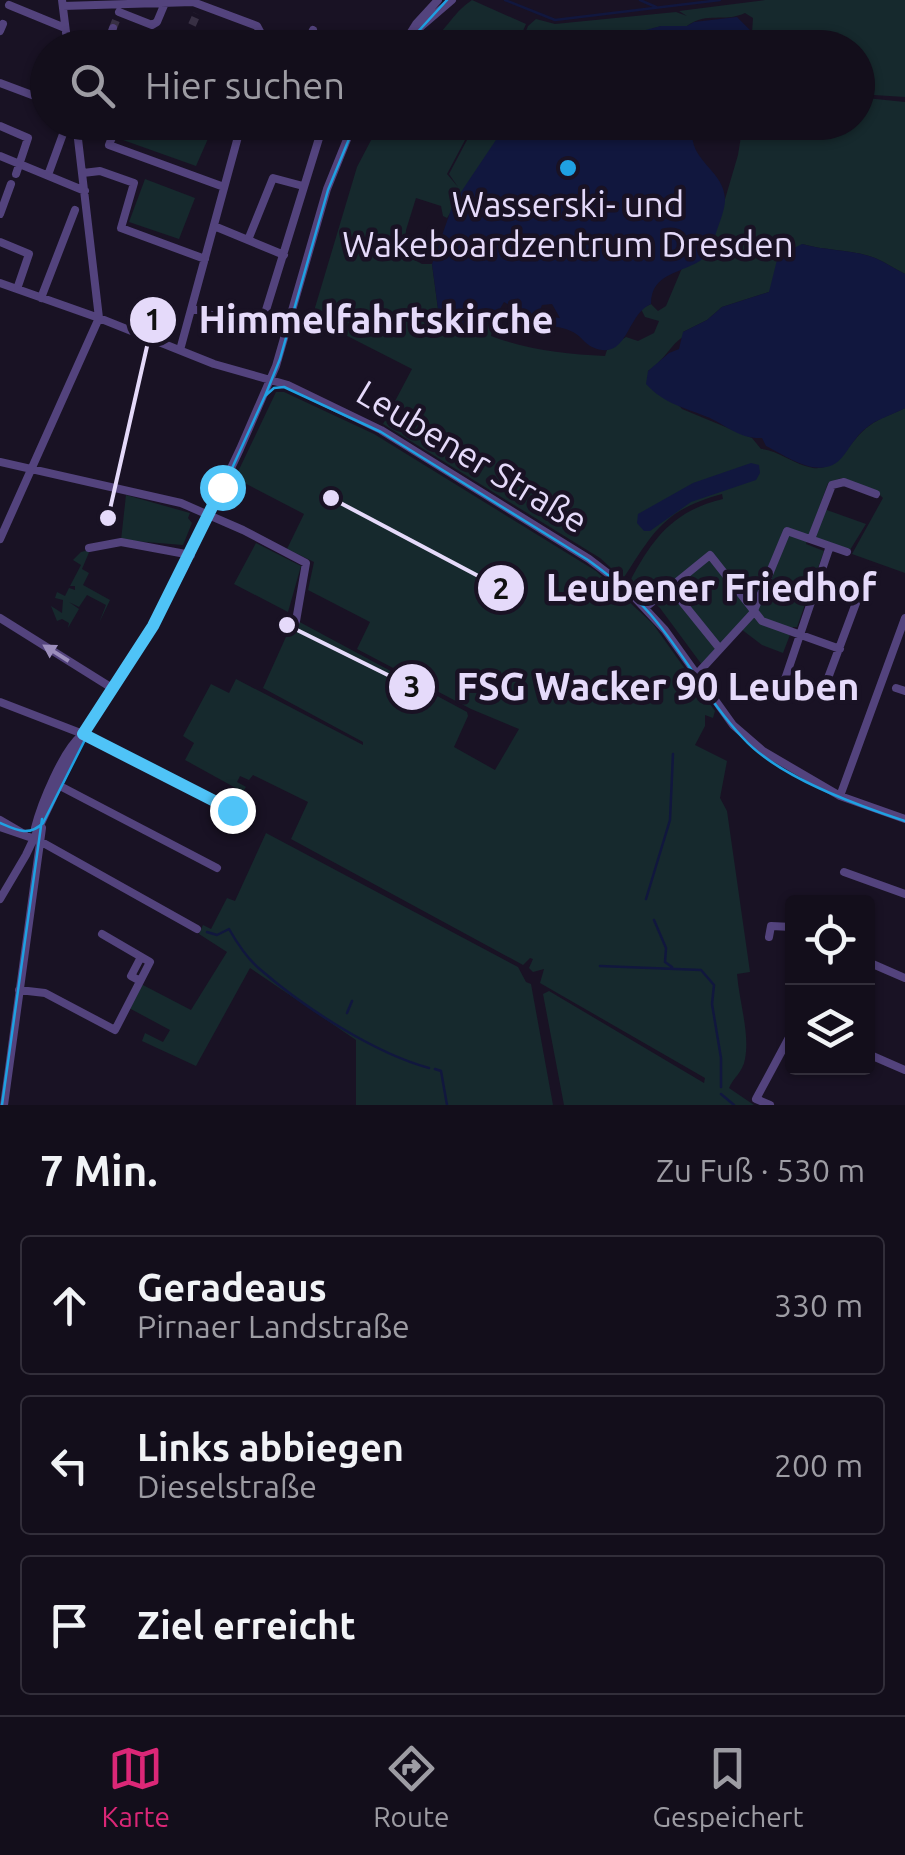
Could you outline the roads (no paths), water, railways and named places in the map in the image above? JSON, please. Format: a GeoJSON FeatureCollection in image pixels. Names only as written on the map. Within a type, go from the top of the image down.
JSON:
{"type":"FeatureCollection","features":[{"type":"Feature","properties":{"kind":"street"},"geometry":{"type":"LineString","coordinates":[[413,30],[438,0]]}},
{"type":"Feature","properties":{"kind":"street"},"geometry":{"type":"LineString","coordinates":[[417,30],[452,0]]}},
{"type":"Feature","properties":{"kind":"street"},"geometry":{"type":"LineString","coordinates":[[10,8],[65,28],[62,3],[118,12],[152,25],[158,22],[165,2]]}},
{"type":"Feature","properties":{"kind":"street"},"geometry":{"type":"LineString","coordinates":[[118,12],[165,2],[198,3],[258,30]]}},
{"type":"Feature","properties":{"kind":"street"},"geometry":{"type":"LineString","coordinates":[[197,14],[198,3]]}},
{"type":"Feature","properties":{"kind":"street"},"geometry":{"type":"LineString","coordinates":[[0,83],[30,94]]}},
{"type":"Feature","properties":{"kind":"street"},"geometry":{"type":"LineString","coordinates":[[0,126],[28,138],[16,174]]}},
{"type":"Feature","properties":{"kind":"street"},"geometry":{"type":"LineString","coordinates":[[48,175],[61,140]]}},
{"type":"Feature","properties":{"kind":"street"},"geometry":{"type":"LineString","coordinates":[[0,539],[99,318],[78,140]]}},
{"type":"Feature","properties":{"kind":"street"},"geometry":{"type":"LineString","coordinates":[[111,140],[109,145],[224,187]]}},
{"type":"Feature","properties":{"kind":"street"},"geometry":{"type":"LineString","coordinates":[[180,350],[237,140]]}},
{"type":"Feature","properties":{"kind":"street"},"geometry":{"type":"LineString","coordinates":[[192,308],[250,329],[258,328],[318,140]]}},
{"type":"Feature","properties":{"kind":"street"},"geometry":{"type":"LineString","coordinates":[[0,899],[36,839],[83,734],[153,626],[191,555],[271,379],[327,190],[347,140]]}},
{"type":"Feature","properties":{"kind":"street"},"geometry":{"type":"LineString","coordinates":[[0,156],[85,190]]}},
{"type":"Feature","properties":{"kind":"street"},"geometry":{"type":"LineString","coordinates":[[83,174],[100,171],[134,183],[121,228],[205,259]]}},
{"type":"Feature","properties":{"kind":"street"},"geometry":{"type":"LineString","coordinates":[[248,240],[273,178],[303,186]]}},
{"type":"Feature","properties":{"kind":"street"},"geometry":{"type":"LineString","coordinates":[[0,214],[12,184]]}},
{"type":"Feature","properties":{"kind":"street"},"geometry":{"type":"LineString","coordinates":[[42,298],[75,210]]}},
{"type":"Feature","properties":{"kind":"street"},"geometry":{"type":"LineString","coordinates":[[214,226],[284,255]]}},
{"type":"Feature","properties":{"kind":"street"},"geometry":{"type":"LineString","coordinates":[[0,242],[29,254],[17,290]]}},
{"type":"Feature","properties":{"kind":"street","name":"Leubener Straße"},"geometry":{"type":"LineString","coordinates":[[0,283],[236,372],[271,379],[382,430],[590,559],[646,607],[744,736],[840,796],[905,819]]}},
{"type":"Feature","properties":{"kind":"street"},"geometry":{"type":"LineString","coordinates":[[0,462],[163,498],[209,515],[306,563],[296,621]]}},
{"type":"Feature","properties":{"kind":"street"},"geometry":{"type":"LineString","coordinates":[[812,539],[832,485],[844,482],[876,494]]}},
{"type":"Feature","properties":{"kind":"street"},"geometry":{"type":"LineString","coordinates":[[697,674],[753,613],[786,530],[846,552]]}},
{"type":"Feature","properties":{"kind":"street"},"geometry":{"type":"LineString","coordinates":[[89,548],[121,542],[191,555]]}},
{"type":"Feature","properties":{"kind":"street"},"geometry":{"type":"LineString","coordinates":[[782,688],[830,546]]}},
{"type":"Feature","properties":{"kind":"street"},"geometry":{"type":"LineString","coordinates":[[646,607],[710,555],[762,620],[840,649]]}},
{"type":"Feature","properties":{"kind":"street"},"geometry":{"type":"LineString","coordinates":[[670,587],[720,649]]}},
{"type":"Feature","properties":{"kind":"street"},"geometry":{"type":"LineString","coordinates":[[828,678],[859,595],[866,592]]}},
{"type":"Feature","properties":{"kind":"street"},"geometry":{"type":"LineString","coordinates":[[0,618],[112,688]]}},
{"type":"Feature","properties":{"kind":"street"},"geometry":{"type":"LineString","coordinates":[[840,796],[892,686],[905,618]]}},
{"type":"Feature","properties":{"kind":"street"},"geometry":{"type":"LineString","coordinates":[[0,702],[83,734],[232,810]]}},
{"type":"Feature","properties":{"kind":"street"},"geometry":{"type":"LineString","coordinates":[[3,1101],[41,808],[72,745],[83,734]]}},
{"type":"Feature","properties":{"kind":"street"},"geometry":{"type":"LineString","coordinates":[[60,786],[217,868]]}},
{"type":"Feature","properties":{"kind":"street"},"geometry":{"type":"LineString","coordinates":[[0,824],[36,839],[197,929]]}},
{"type":"Feature","properties":{"kind":"street"},"geometry":{"type":"LineString","coordinates":[[844,872],[905,894]]}},
{"type":"Feature","properties":{"kind":"street"},"geometry":{"type":"LineString","coordinates":[[769,937],[771,923],[785,926]]}},
{"type":"Feature","properties":{"kind":"street"},"geometry":{"type":"LineString","coordinates":[[19,990],[45,993],[115,1030],[150,962],[102,934]]}},
{"type":"Feature","properties":{"kind":"street"},"geometry":{"type":"LineString","coordinates":[[875,965],[905,978]]}},
{"type":"Feature","properties":{"kind":"street"},"geometry":{"type":"LineString","coordinates":[[770,1105],[756,1099],[785,1045]]}},
{"type":"Feature","properties":{"kind":"street"},"geometry":{"type":"LineString","coordinates":[[875,1057],[905,1070]]}},
{"type":"Feature","properties":{"kind":"waterway"},"geometry":{"type":"LineString","coordinates":[[505,0],[555,20],[720,0]]}},
{"type":"Feature","properties":{"kind":"waterway"},"geometry":{"type":"LineString","coordinates":[[640,0],[656,7]]}},
{"type":"Feature","properties":{"kind":"waterway"},"geometry":{"type":"LineString","coordinates":[[646,899],[670,820],[673,754]]}},
{"type":"Feature","properties":{"kind":"waterway"},"geometry":{"type":"LineString","coordinates":[[654,920],[666,948],[665,962],[672,967]]}},
{"type":"Feature","properties":{"kind":"waterway"},"geometry":{"type":"LineString","coordinates":[[207,932],[217,935],[229,929],[252,962],[298,1000],[386,1052],[429,1068]]}},
{"type":"Feature","properties":{"kind":"waterway"},"geometry":{"type":"LineString","coordinates":[[600,966],[701,970],[714,985],[712,1004],[721,1058],[721,1087]]}},
{"type":"Feature","properties":{"kind":"waterway"},"geometry":{"type":"LineString","coordinates":[[347,1013],[352,1001]]}},
{"type":"Feature","properties":{"kind":"waterway"},"geometry":{"type":"LineString","coordinates":[[435,1069],[441,1071],[447,1105]]}},
{"type":"Feature","properties":{"kind":"waterway"},"geometry":{"type":"LineString","coordinates":[[721,1094],[734,1105]]}},
{"type":"Feature","properties":{"kind":"tunnel"},"geometry":{"type":"LineString","coordinates":[[192,25],[197,14]]}},
{"type":"Feature","properties":{"kind":"tunnel"},"geometry":{"type":"LineString","coordinates":[[113,28],[117,18]]}},
{"type":"Feature","properties":{"kind":"tram line"},"geometry":{"type":"LineString","coordinates":[[420,30],[447,0]]}},
{"type":"Feature","properties":{"kind":"tram line"},"geometry":{"type":"LineString","coordinates":[[0,823],[27,831],[43,823],[100,710],[186,569],[280,359],[328,190],[349,140]]}},
{"type":"Feature","properties":{"kind":"tram line"},"geometry":{"type":"LineString","coordinates":[[265,396],[274,388],[284,387],[381,432],[588,560],[649,612],[720,710],[758,752],[819,788],[905,821]]}},
{"type":"Feature","properties":{"kind":"tram line"},"geometry":{"type":"LineString","coordinates":[[2,1105],[42,819]]}},
{"type":"Feature","properties":{"kind":"place","name":"Wasserski- und Wakeboardzentrum Dresden"},"geometry":{"type":"Point","coordinates":[568,168]}},
{"type":"Feature","properties":{"kind":"place","name":"Leubener Friedhof"},"geometry":{"type":"Point","coordinates":[331,498]}},
{"type":"Feature","properties":{"kind":"place","name":"Himmelfahrtskirche"},"geometry":{"type":"Point","coordinates":[108,518]}},
{"type":"Feature","properties":{"kind":"place","name":"FSG Wacker 90 Leuben"},"geometry":{"type":"Point","coordinates":[287,625]}}]}
